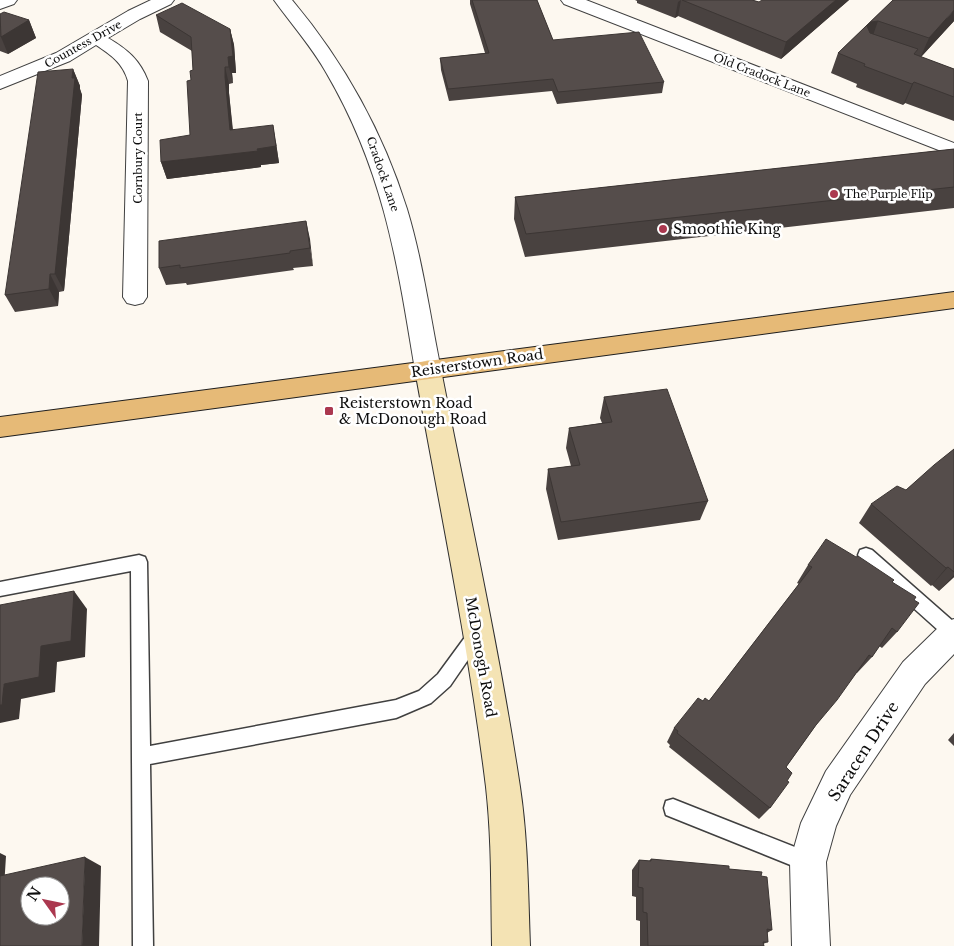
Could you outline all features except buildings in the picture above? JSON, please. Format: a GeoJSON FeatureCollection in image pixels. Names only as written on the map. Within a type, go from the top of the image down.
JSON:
{"type":"FeatureCollection","features":[{"type":"Feature","properties":{"kind":"main road","name":"Reisterstown Road"},"geometry":{"type":"LineString","coordinates":[[0,428],[954,300]]}},
{"type":"Feature","properties":{"kind":"main road","name":"McDonogh Road"},"geometry":{"type":"LineString","coordinates":[[428,370],[478,634],[506,822],[511,899],[511,946]]}},
{"type":"Feature","properties":{"kind":"street"},"geometry":{"type":"LineString","coordinates":[[0,4],[8,0]]}},
{"type":"Feature","properties":{"kind":"street","name":"Countess Drive"},"geometry":{"type":"LineString","coordinates":[[0,84],[63,57],[134,15],[165,0]]}},
{"type":"Feature","properties":{"kind":"street","name":"Cradock Lane"},"geometry":{"type":"LineString","coordinates":[[283,0],[319,45],[339,75],[368,131],[396,209],[428,370]]}},
{"type":"Feature","properties":{"kind":"street","name":"Old Cradock Lane"},"geometry":{"type":"LineString","coordinates":[[570,0],[954,150]]}},
{"type":"Feature","properties":{"kind":"street","name":"Cornbury Court"},"geometry":{"type":"LineString","coordinates":[[96,38],[123,54],[136,71],[138,81],[135,298]]}},
{"type":"Feature","properties":{"kind":"street","name":"Saracen Drive"},"geometry":{"type":"LineString","coordinates":[[811,946],[808,862],[819,823],[838,783],[914,673],[954,633]]}},
{"type":"Feature","properties":{"kind":"lane"},"geometry":{"type":"LineString","coordinates":[[866,555],[954,633]]}},
{"type":"Feature","properties":{"kind":"lane"},"geometry":{"type":"LineString","coordinates":[[0,589],[139,562],[143,946]]}},
{"type":"Feature","properties":{"kind":"lane"},"geometry":{"type":"LineString","coordinates":[[141,757],[396,709],[425,696],[444,680],[478,634]]}},
{"type":"Feature","properties":{"kind":"lane"},"geometry":{"type":"LineString","coordinates":[[673,808],[808,862]]}},
{"type":"Feature","properties":{"kind":"place","name":"The Purple Flip"},"geometry":{"type":"Point","coordinates":[834,194]}},
{"type":"Feature","properties":{"kind":"place","name":"Smoothie King"},"geometry":{"type":"Point","coordinates":[663,229]}},
{"type":"Feature","properties":{"kind":"place","name":"Reisterstown Road & McDonough Road"},"geometry":{"type":"Point","coordinates":[329,411]}}]}
